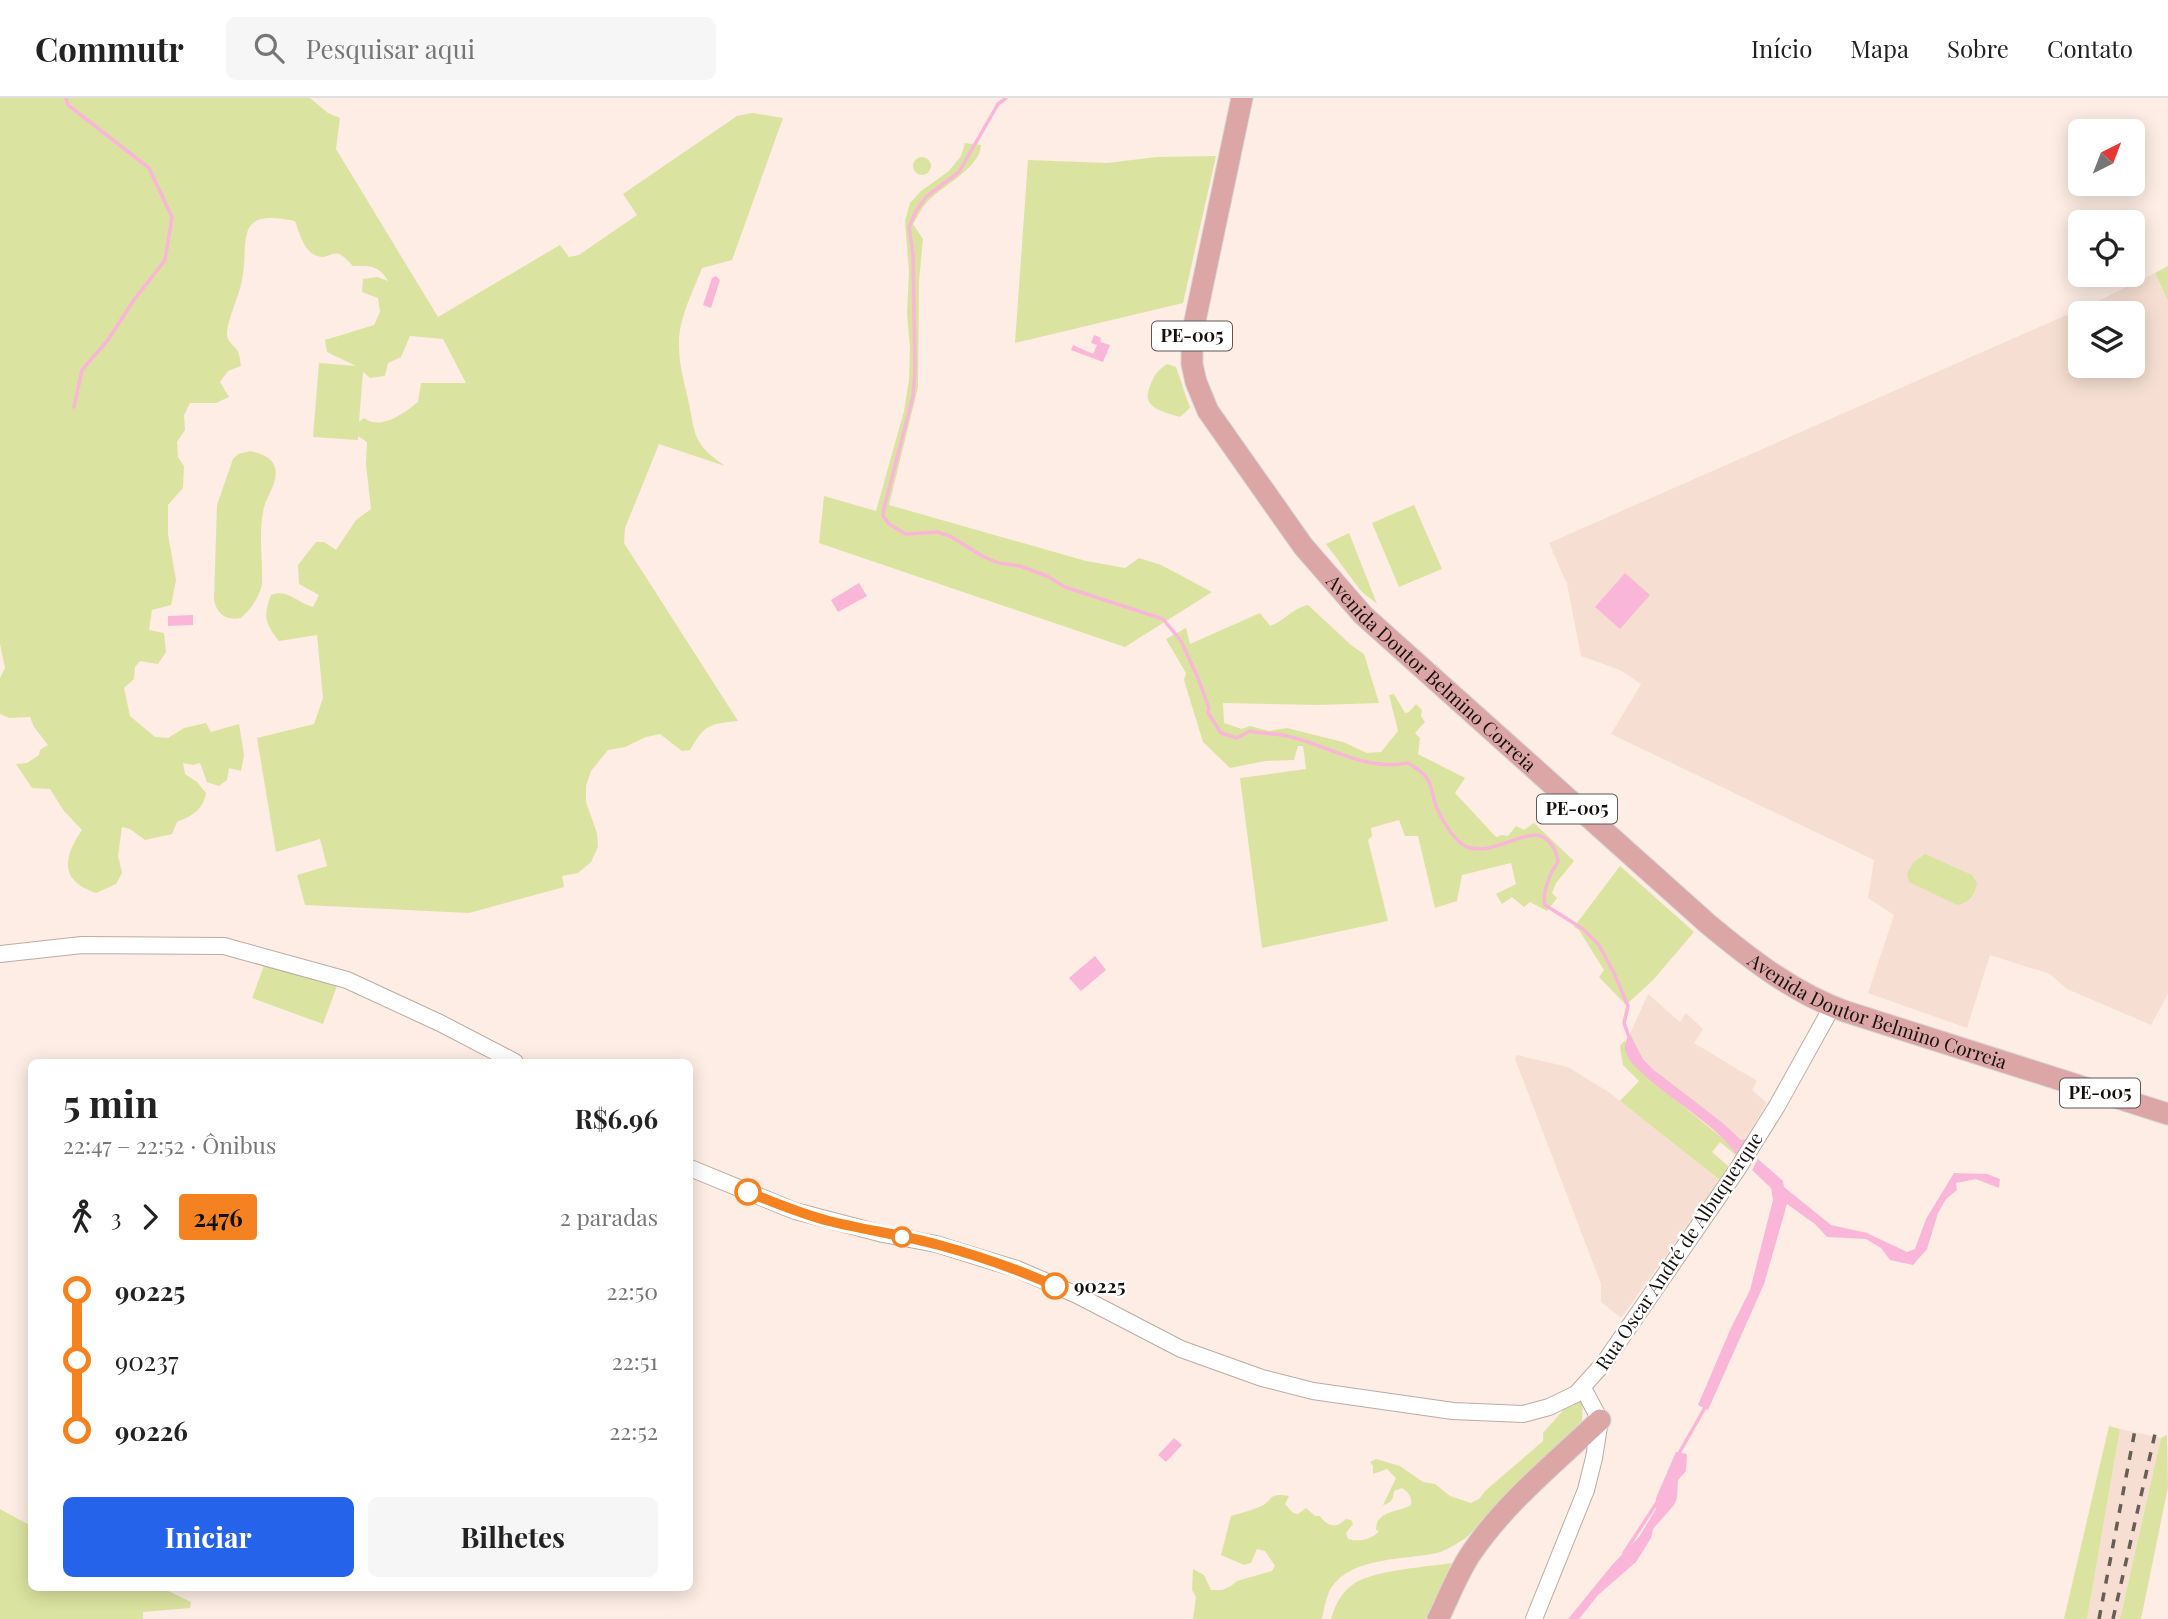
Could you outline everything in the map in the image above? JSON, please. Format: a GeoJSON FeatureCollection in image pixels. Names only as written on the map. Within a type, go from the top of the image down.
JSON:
{"type":"FeatureCollection","features":[{"type":"Feature","properties":{"kind":"main road","name":"Avenida Doutor Belmino Correia"},"geometry":{"type":"LineString","coordinates":[[1242,98],[1192,335],[1192,364],[1196,382],[1208,411],[1303,546],[1370,623],[1708,924],[1774,974],[1832,1007],[2168,1114]]}},
{"type":"Feature","properties":{"kind":"main road"},"geometry":{"type":"LineString","coordinates":[[1438,1619],[1471,1553],[1491,1528],[1530,1485],[1600,1420]]}},
{"type":"Feature","properties":{"kind":"street"},"geometry":{"type":"LineString","coordinates":[[0,954],[82,945],[224,946],[347,980],[509,1059]]}},
{"type":"Feature","properties":{"kind":"street","name":"Rua Oscar André de Albuquerque"},"geometry":{"type":"LineString","coordinates":[[1600,1420],[1583,1388],[1612,1353],[1737,1170],[1832,1007]]}},
{"type":"Feature","properties":{"kind":"street"},"geometry":{"type":"LineString","coordinates":[[693,1169],[795,1211],[883,1234],[936,1244],[1017,1269],[1077,1295],[1181,1349],[1262,1378],[1300,1388],[1453,1411],[1523,1414],[1549,1407],[1583,1388]]}},
{"type":"Feature","properties":{"kind":"street"},"geometry":{"type":"LineString","coordinates":[[1534,1619],[1586,1490],[1600,1420]]}},
{"type":"Feature","properties":{"kind":"shaded area"},"geometry":{"type":"Polygon","coordinates":[[[2155,273],[2168,301],[2168,994],[2151,1025],[2067,989],[2050,974],[1990,955],[1967,1028],[1868,993],[1894,915],[1868,898],[1874,860],[1611,734],[1641,684],[1620,670],[1581,656],[1567,584],[1549,543],[2068,314],[2068,378],[2145,378],[2145,301],[2098,301],[2127,287],[2145,287],[2145,278],[2155,273]]]}},
{"type":"Feature","properties":{"kind":"shaded area"},"geometry":{"type":"Polygon","coordinates":[[[716,276],[720,280],[711,308],[703,305],[712,278],[716,276]]]}},
{"type":"Feature","properties":{"kind":"shaded area"},"geometry":{"type":"Polygon","coordinates":[[[1094,335],[1101,338],[1100,342],[1110,345],[1103,362],[1071,350],[1073,345],[1093,354],[1097,345],[1091,343],[1094,335]]]}},
{"type":"Feature","properties":{"kind":"shaded area"},"geometry":{"type":"Polygon","coordinates":[[[1625,573],[1650,595],[1620,629],[1595,607],[1625,573]]]}},
{"type":"Feature","properties":{"kind":"shaded area"},"geometry":{"type":"Polygon","coordinates":[[[859,583],[867,596],[838,612],[831,600],[859,583]]]}},
{"type":"Feature","properties":{"kind":"shaded area"},"geometry":{"type":"Polygon","coordinates":[[[193,615],[193,625],[168,626],[168,616],[193,615]]]}},
{"type":"Feature","properties":{"kind":"shaded area"},"geometry":{"type":"Polygon","coordinates":[[[1095,956],[1106,970],[1081,991],[1069,978],[1095,956]]]}},
{"type":"Feature","properties":{"kind":"shaded area"},"geometry":{"type":"Polygon","coordinates":[[[1648,994],[1680,1022],[1686,1013],[1703,1029],[1694,1043],[1757,1081],[1752,1090],[1767,1103],[1746,1139],[1741,1140],[1643,1059],[1630,1034],[1648,994]]]}},
{"type":"Feature","properties":{"kind":"shaded area"},"geometry":{"type":"Polygon","coordinates":[[[1630,1034],[1643,1059],[1654,1070],[1741,1140],[1746,1139],[1737,1156],[1713,1129],[1642,1074],[1625,1050],[1630,1034]]]}},
{"type":"Feature","properties":{"kind":"shaded area"},"geometry":{"type":"Polygon","coordinates":[[[1517,1055],[1568,1067],[1610,1093],[1720,1180],[1621,1318],[1601,1302],[1601,1284],[1515,1059],[1517,1055]]]}},
{"type":"Feature","properties":{"kind":"shaded area"},"geometry":{"type":"Polygon","coordinates":[[[1758,1159],[1783,1181],[1784,1187],[1831,1225],[1867,1233],[1907,1252],[1915,1249],[1926,1219],[1954,1173],[1987,1174],[2000,1179],[1999,1188],[1976,1179],[1956,1183],[1957,1190],[1946,1199],[1938,1213],[1927,1249],[1913,1265],[1890,1260],[1881,1248],[1866,1239],[1827,1237],[1815,1224],[1787,1204],[1764,1284],[1708,1410],[1698,1405],[1750,1290],[1773,1200],[1771,1188],[1752,1170],[1758,1159]]]}},
{"type":"Feature","properties":{"kind":"shaded area"},"geometry":{"type":"Polygon","coordinates":[[[2120,1429],[2161,1438],[2120,1619],[2087,1619],[2120,1429]]]}},
{"type":"Feature","properties":{"kind":"shaded area"},"geometry":{"type":"Polygon","coordinates":[[[1174,1438],[1182,1445],[1166,1462],[1158,1455],[1174,1438]]]}},
{"type":"Feature","properties":{"kind":"shaded area"},"geometry":{"type":"Polygon","coordinates":[[[1676,1452],[1687,1454],[1686,1471],[1678,1480],[1674,1505],[1653,1529],[1651,1538],[1636,1562],[1598,1595],[1579,1619],[1568,1619],[1639,1537],[1656,1509],[1656,1498],[1676,1452]]]}},
{"type":"Feature","properties":{"kind":"green space"},"geometry":{"type":"Polygon","coordinates":[[[0,98],[310,98],[328,113],[340,118],[336,149],[438,317],[560,245],[569,257],[579,255],[637,215],[623,194],[737,116],[752,113],[783,118],[732,260],[702,268],[679,336],[682,373],[697,438],[706,451],[725,466],[659,444],[625,528],[624,543],[738,721],[720,723],[704,730],[690,750],[682,751],[660,734],[625,747],[608,750],[591,771],[586,786],[586,802],[597,833],[598,847],[591,862],[578,873],[562,876],[564,887],[469,913],[305,905],[297,875],[327,866],[320,839],[276,852],[257,738],[314,724],[323,698],[317,635],[279,641],[268,624],[266,614],[271,595],[277,593],[288,595],[313,607],[319,595],[299,584],[298,565],[316,542],[324,542],[336,550],[356,520],[371,509],[366,464],[367,442],[358,436],[358,440],[313,437],[319,363],[356,366],[327,352],[325,340],[374,325],[380,312],[378,298],[362,292],[363,279],[377,277],[388,281],[377,269],[353,266],[339,254],[322,257],[311,252],[295,221],[261,219],[252,224],[247,232],[241,285],[227,332],[229,340],[238,352],[241,366],[228,371],[220,382],[229,397],[216,403],[190,403],[184,415],[185,430],[177,442],[178,457],[184,466],[183,488],[168,505],[168,534],[176,580],[171,605],[152,610],[149,630],[164,633],[166,652],[158,664],[140,661],[135,667],[134,679],[124,688],[130,716],[155,737],[168,738],[184,728],[206,723],[211,732],[239,724],[244,755],[241,771],[229,768],[227,780],[219,786],[207,782],[200,763],[183,763],[185,774],[197,782],[206,793],[199,808],[192,815],[177,822],[172,834],[145,840],[130,829],[122,827],[118,856],[122,873],[116,884],[96,893],[84,888],[70,875],[68,867],[71,850],[82,830],[64,811],[50,789],[32,788],[16,764],[27,763],[48,745],[30,717],[9,718],[0,714],[0,678],[5,668],[0,644],[0,98]],[[410,336],[401,357],[388,363],[385,376],[370,378],[363,372],[359,422],[364,418],[378,423],[385,422],[399,415],[418,402],[421,383],[466,383],[443,339],[410,336]]]}},
{"type":"Feature","properties":{"kind":"green space"},"geometry":{"type":"Polygon","coordinates":[[[965,143],[981,145],[974,161],[928,201],[913,224],[923,239],[919,281],[918,387],[889,505],[1086,561],[1125,568],[1139,558],[1161,565],[1212,592],[1125,647],[819,543],[824,496],[876,511],[904,411],[909,380],[909,272],[905,221],[910,203],[921,191],[949,171],[961,156],[965,143]]]}},
{"type":"Feature","properties":{"kind":"green space"},"geometry":{"type":"Polygon","coordinates":[[[1216,156],[1183,303],[1015,343],[1028,160],[1107,163],[1157,157],[1216,156]]]}},
{"type":"Feature","properties":{"kind":"green space"},"geometry":{"type":"Polygon","coordinates":[[[922,157],[928,160],[931,166],[928,172],[922,175],[916,172],[913,166],[916,160],[922,157]]]}},
{"type":"Feature","properties":{"kind":"green space"},"geometry":{"type":"Polygon","coordinates":[[[2168,266],[2168,301],[2155,273],[2168,266]]]}},
{"type":"Feature","properties":{"kind":"green space"},"geometry":{"type":"Polygon","coordinates":[[[1167,364],[1176,367],[1190,408],[1180,417],[1155,408],[1148,399],[1153,379],[1167,364]]]}},
{"type":"Feature","properties":{"kind":"green space"},"geometry":{"type":"Polygon","coordinates":[[[251,451],[270,460],[276,476],[262,516],[261,589],[245,615],[231,618],[220,613],[214,600],[217,505],[233,459],[238,454],[251,451]]]}},
{"type":"Feature","properties":{"kind":"green space"},"geometry":{"type":"Polygon","coordinates":[[[1414,505],[1442,569],[1399,587],[1372,523],[1414,505]]]}},
{"type":"Feature","properties":{"kind":"green space"},"geometry":{"type":"Polygon","coordinates":[[[1349,533],[1377,604],[1361,591],[1326,544],[1349,533]]]}},
{"type":"Feature","properties":{"kind":"green space"},"geometry":{"type":"Polygon","coordinates":[[[1308,605],[1364,654],[1379,703],[1223,703],[1224,723],[1242,729],[1250,726],[1269,731],[1287,728],[1343,742],[1367,753],[1381,752],[1398,731],[1389,695],[1394,694],[1405,713],[1416,704],[1422,710],[1421,716],[1425,722],[1415,733],[1420,738],[1418,754],[1465,778],[1455,793],[1496,837],[1508,836],[1516,826],[1524,830],[1534,823],[1574,861],[1556,883],[1552,893],[1557,898],[1547,911],[1530,902],[1524,907],[1512,897],[1502,904],[1496,894],[1516,884],[1511,863],[1462,875],[1457,901],[1435,908],[1418,836],[1405,836],[1399,820],[1371,828],[1372,836],[1368,840],[1388,921],[1262,948],[1240,778],[1306,769],[1303,746],[1298,746],[1294,760],[1265,761],[1230,768],[1203,742],[1184,680],[1186,673],[1166,639],[1186,628],[1190,644],[1260,613],[1270,626],[1308,605]]]}},
{"type":"Feature","properties":{"kind":"green space"},"geometry":{"type":"Polygon","coordinates":[[[1925,854],[1972,875],[1977,883],[1971,897],[1957,905],[1909,882],[1907,874],[1913,863],[1925,854]]]}},
{"type":"Feature","properties":{"kind":"green space"},"geometry":{"type":"Polygon","coordinates":[[[1620,866],[1694,932],[1654,979],[1626,1005],[1599,977],[1604,970],[1579,930],[1574,927],[1620,866]]]}},
{"type":"Feature","properties":{"kind":"green space"},"geometry":{"type":"Polygon","coordinates":[[[266,960],[337,986],[323,1024],[252,998],[266,960]]]}},
{"type":"Feature","properties":{"kind":"green space"},"geometry":{"type":"Polygon","coordinates":[[[1625,1040],[1625,1050],[1638,1069],[1732,1146],[1737,1156],[1720,1142],[1712,1152],[1729,1167],[1720,1180],[1620,1101],[1639,1081],[1623,1065],[1620,1046],[1625,1040]]]}},
{"type":"Feature","properties":{"kind":"green space"},"geometry":{"type":"Polygon","coordinates":[[[1583,1394],[1582,1421],[1466,1538],[1437,1553],[1380,1561],[1352,1570],[1331,1588],[1322,1619],[1193,1619],[1196,1597],[1192,1590],[1193,1569],[1204,1575],[1211,1590],[1222,1590],[1237,1581],[1272,1571],[1275,1566],[1265,1551],[1257,1549],[1251,1563],[1244,1565],[1221,1555],[1231,1516],[1264,1505],[1273,1496],[1289,1496],[1285,1504],[1293,1513],[1298,1514],[1306,1508],[1332,1525],[1346,1519],[1351,1520],[1353,1524],[1346,1533],[1348,1539],[1369,1538],[1379,1531],[1376,1530],[1377,1524],[1384,1515],[1411,1505],[1409,1495],[1402,1488],[1394,1491],[1392,1500],[1383,1505],[1396,1478],[1387,1469],[1373,1474],[1370,1462],[1376,1459],[1400,1466],[1423,1482],[1435,1484],[1450,1496],[1471,1503],[1479,1499],[1543,1441],[1543,1433],[1567,1406],[1583,1394]]]}},
{"type":"Feature","properties":{"kind":"green space"},"geometry":{"type":"Polygon","coordinates":[[[2109,1426],[2120,1429],[2087,1619],[2064,1619],[2109,1426]]]}},
{"type":"Feature","properties":{"kind":"green space"},"geometry":{"type":"Polygon","coordinates":[[[2167,1435],[2168,1487],[2141,1619],[2120,1619],[2161,1438],[2167,1435]]]}},
{"type":"Feature","properties":{"kind":"green space"},"geometry":{"type":"Polygon","coordinates":[[[0,1509],[28,1524],[28,1591],[168,1591],[191,1602],[190,1608],[143,1612],[143,1619],[0,1619],[0,1509]]]}},
{"type":"Feature","properties":{"kind":"green space"},"geometry":{"type":"Polygon","coordinates":[[[1452,1563],[1426,1619],[1331,1619],[1343,1594],[1355,1583],[1388,1572],[1452,1563]]]}},
{"type":"Feature","properties":{"kind":"waterway"},"geometry":{"type":"LineString","coordinates":[[66,98],[68,105],[149,168],[172,217],[165,260],[108,340],[82,370],[74,407]]}},
{"type":"Feature","properties":{"kind":"waterway"},"geometry":{"type":"LineString","coordinates":[[1006,98],[998,104],[959,172],[926,197],[909,227],[913,254],[913,396],[883,516],[889,524],[906,534],[937,532],[950,536],[999,563],[1020,566],[1047,576],[1065,587],[1163,619],[1181,641],[1198,678],[1209,708],[1208,713],[1221,733],[1237,738],[1250,731],[1282,735],[1362,761],[1392,765],[1408,763],[1426,777],[1437,809],[1456,838],[1467,847],[1494,847],[1536,835],[1545,838],[1554,849],[1558,862],[1547,883],[1545,905],[1583,929],[1599,945],[1628,1006],[1624,1023],[1629,1037]]}},
{"type":"Feature","properties":{"kind":"waterway"},"geometry":{"type":"LineString","coordinates":[[1678,1455],[1707,1404]]}},
{"type":"Feature","properties":{"kind":"waterway"},"geometry":{"type":"LineString","coordinates":[[1624,1553],[1658,1501]]}},
{"type":"Feature","properties":{"kind":"railway"},"geometry":{"type":"LineString","coordinates":[[2099,1619],[2135,1430]]}},
{"type":"Feature","properties":{"kind":"railway"},"geometry":{"type":"LineString","coordinates":[[2113,1619],[2155,1434]]}},
{"type":"Feature","properties":{"kind":"bus line","name":"2476"},"geometry":{"type":"LineString","coordinates":[[748,1192],[828,1221],[973,1254],[1055,1286]]}},
{"type":"Feature","properties":{"kind":"place","name":"90225"},"geometry":{"type":"Point","coordinates":[1055,1286]}}]}
